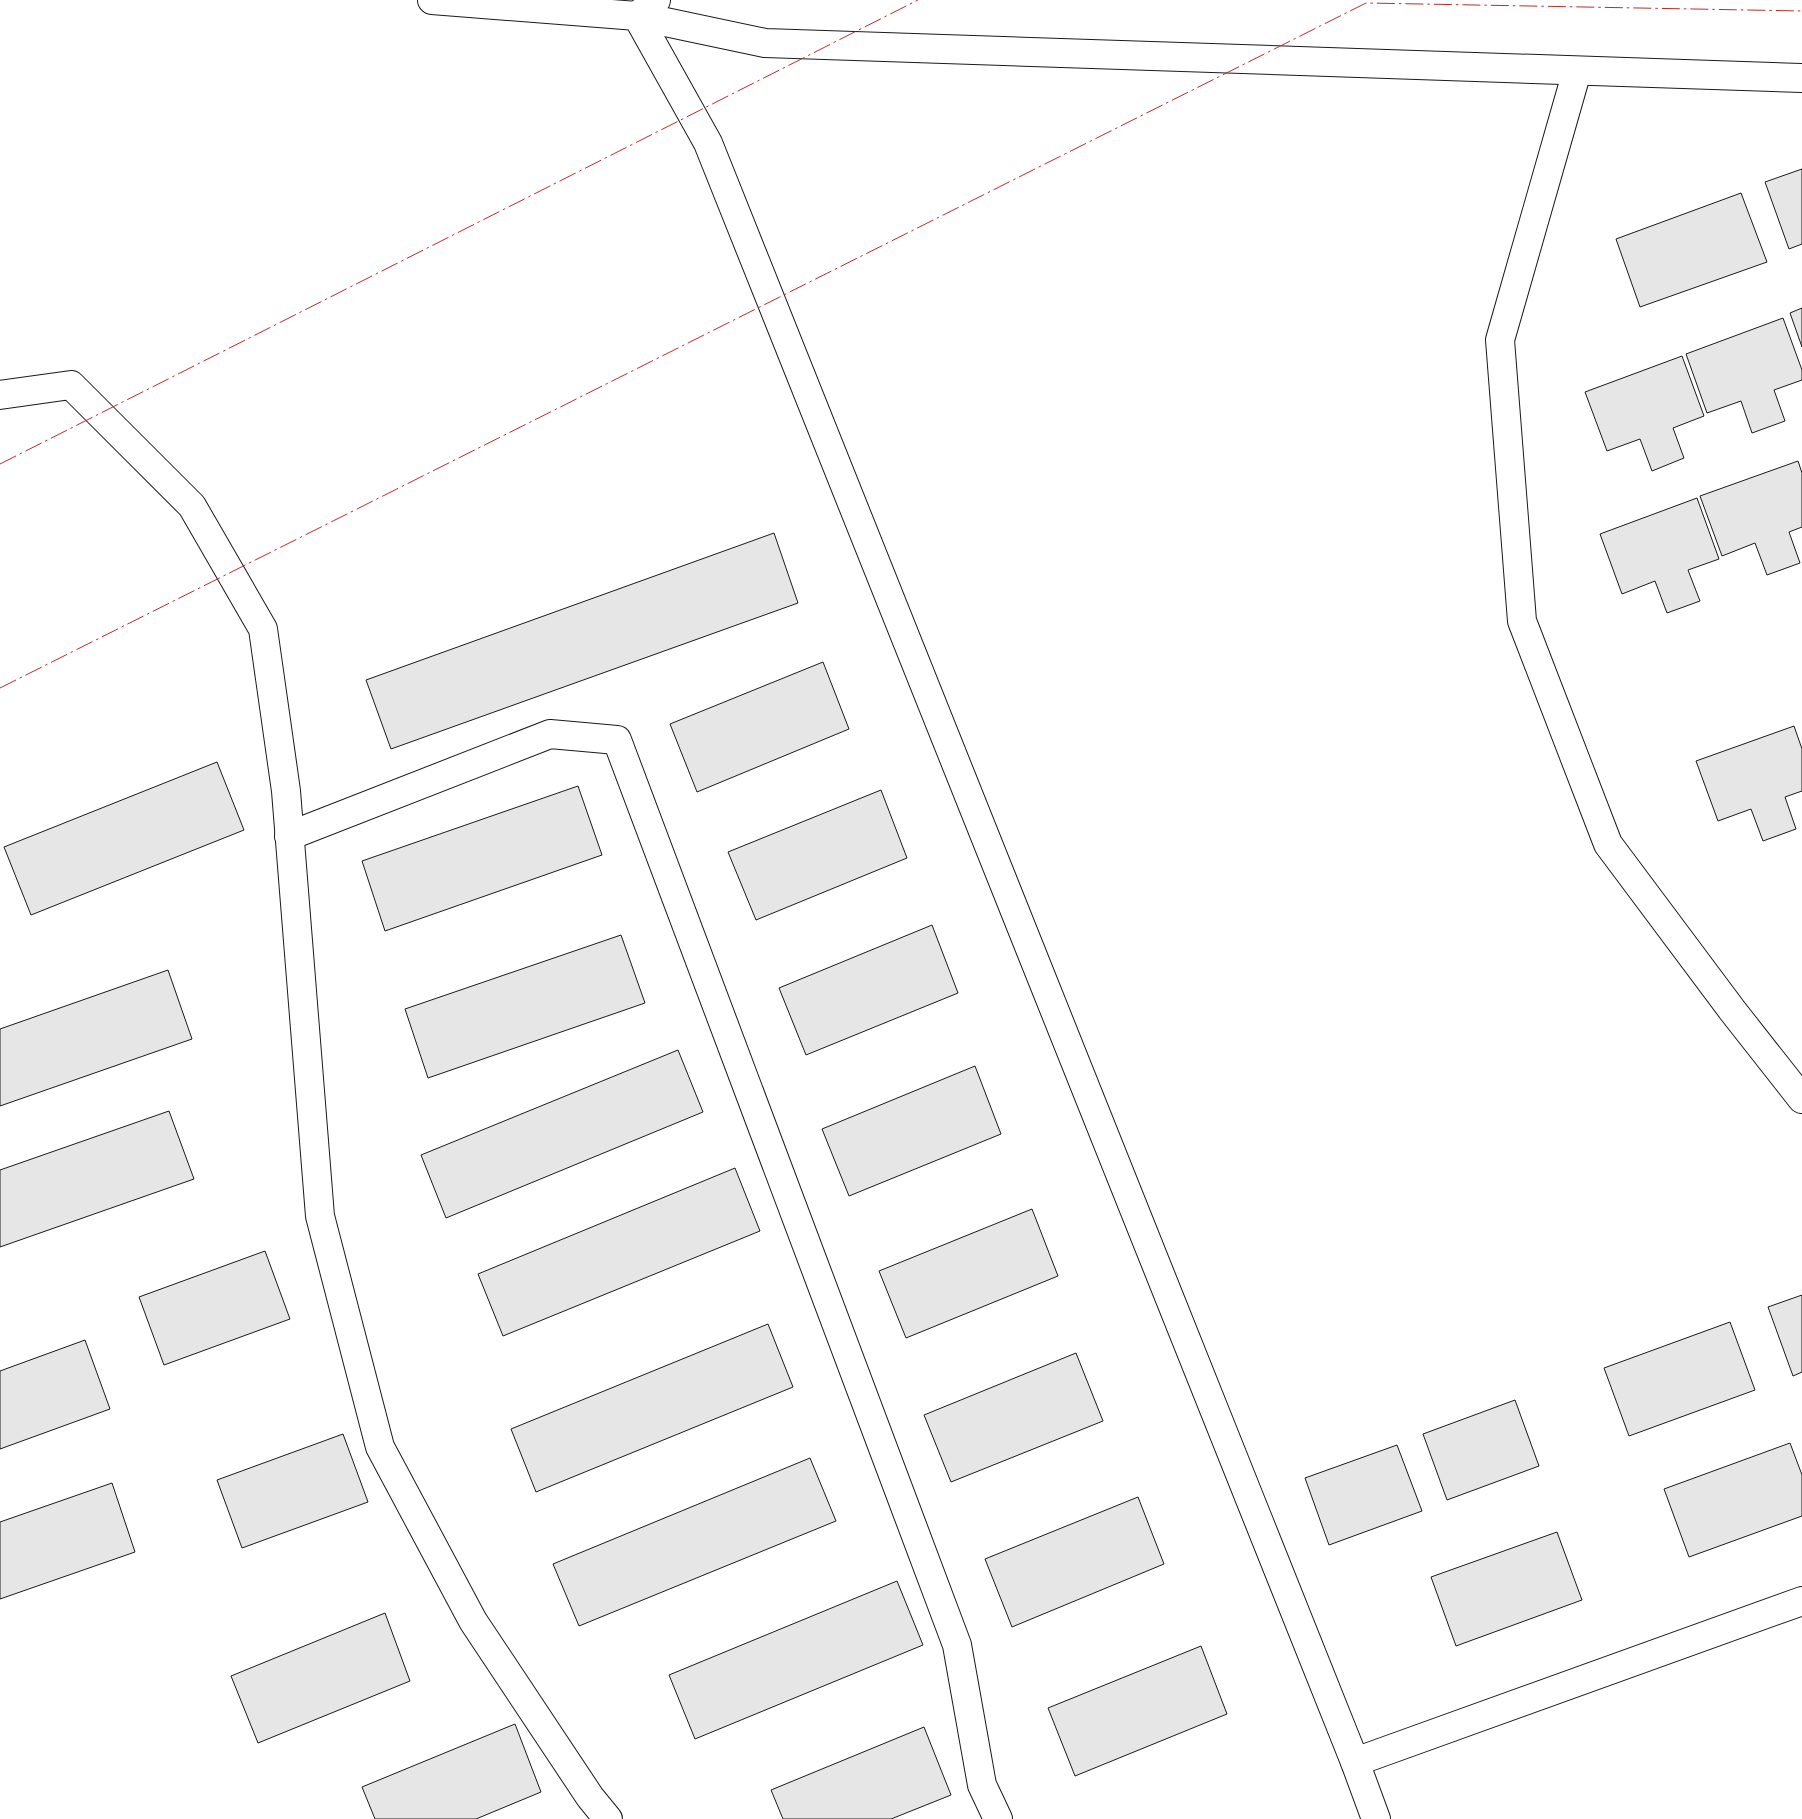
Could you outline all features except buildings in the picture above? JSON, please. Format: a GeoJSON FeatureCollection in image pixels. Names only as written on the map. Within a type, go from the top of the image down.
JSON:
{"type":"FeatureCollection","features":[{"type":"Feature","properties":{"kind":"street"},"geometry":{"type":"LineString","coordinates":[[432,0],[647,8],[765,43],[1802,78]]}},
{"type":"Feature","properties":{"kind":"street"},"geometry":{"type":"LineString","coordinates":[[647,8],[708,143],[1355,1762],[1376,1819]]}},
{"type":"Feature","properties":{"kind":"street"},"geometry":{"type":"LineString","coordinates":[[1577,71],[1500,340],[1522,621],[1608,844],[1802,1100]]}},
{"type":"Feature","properties":{"kind":"street"},"geometry":{"type":"LineString","coordinates":[[0,395],[71,386],[192,506],[263,628],[286,791],[320,1216],[380,1447],[473,1621],[590,1797],[608,1819]]}},
{"type":"Feature","properties":{"kind":"street"},"geometry":{"type":"LineString","coordinates":[[289,836],[550,734],[617,740],[957,1645],[982,1785],[998,1819]]}},
{"type":"Feature","properties":{"kind":"street"},"geometry":{"type":"LineString","coordinates":[[1355,1762],[1802,1601]]}},
{"type":"Feature","properties":{"kind":"power"},"geometry":{"type":"LineString","coordinates":[[0,464],[918,0]]}},
{"type":"Feature","properties":{"kind":"power"},"geometry":{"type":"LineString","coordinates":[[0,688],[1366,3],[1802,11]]}}]}
